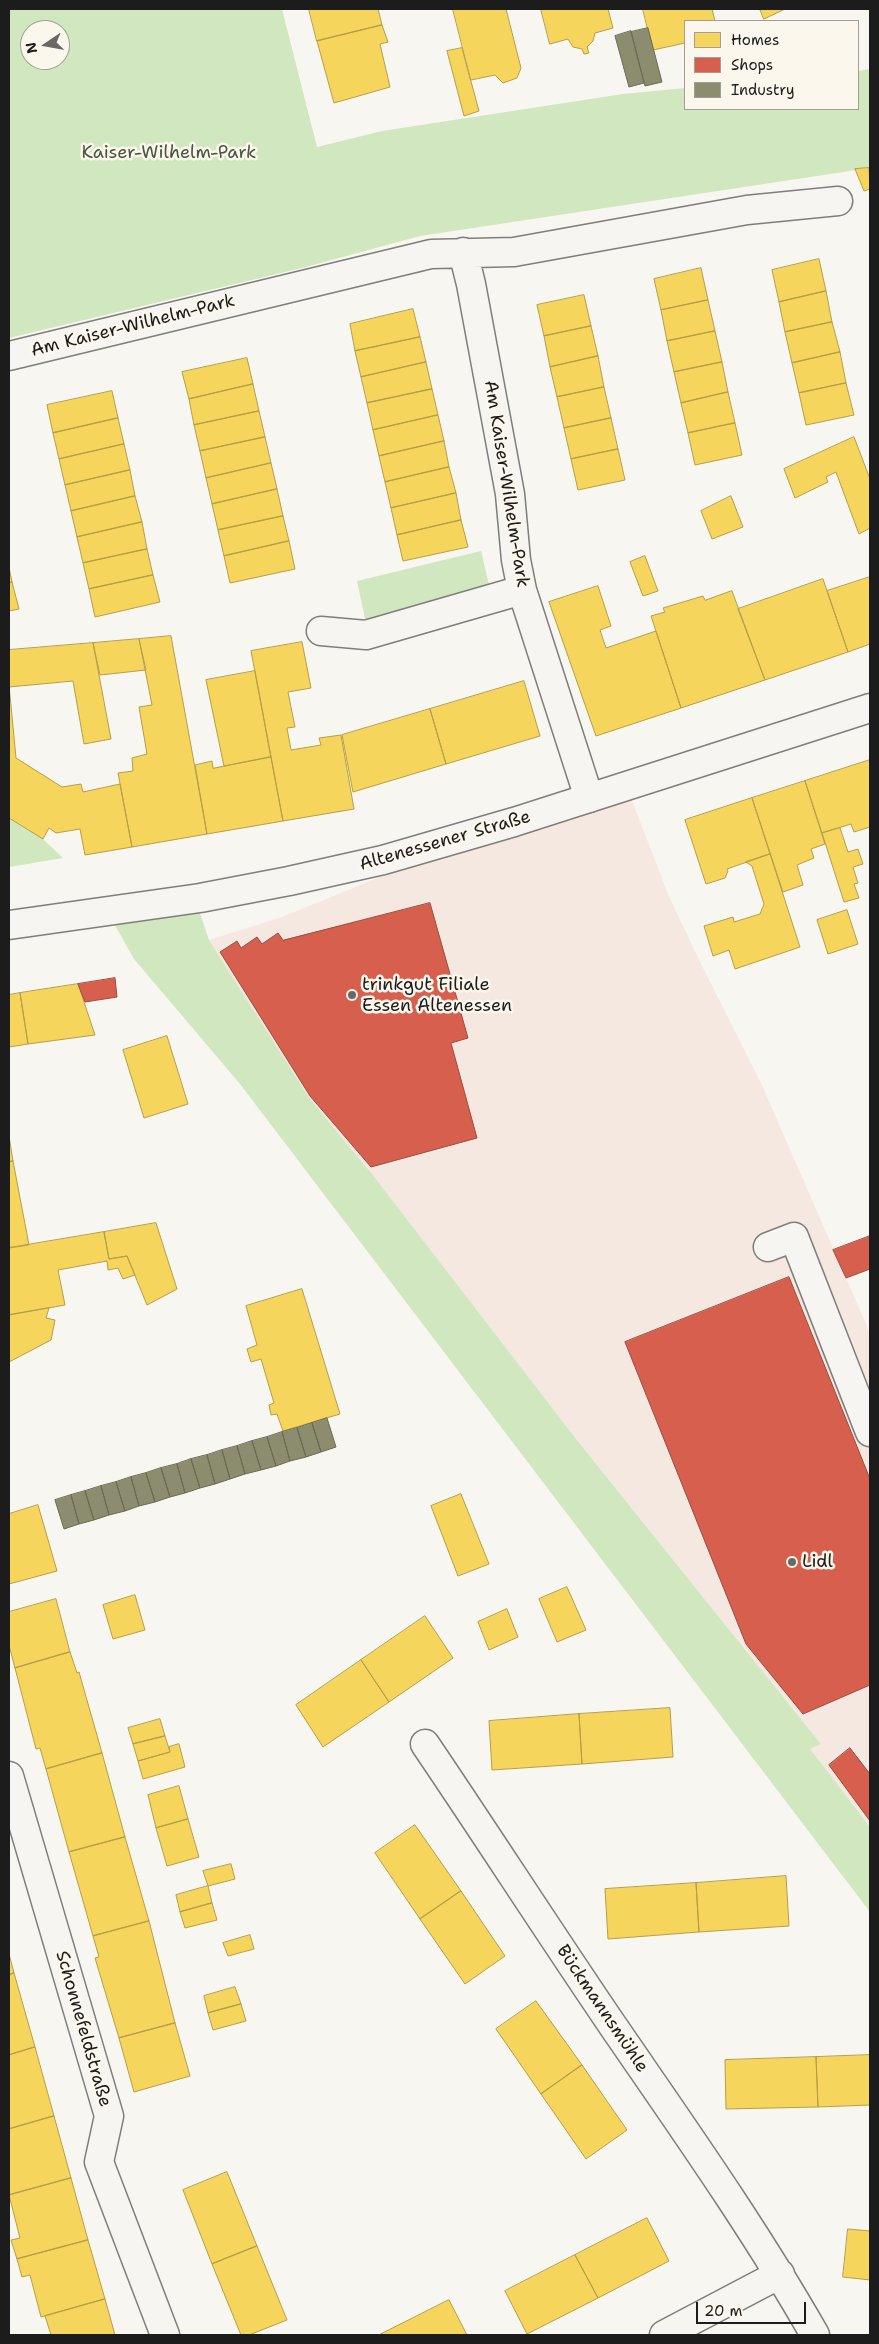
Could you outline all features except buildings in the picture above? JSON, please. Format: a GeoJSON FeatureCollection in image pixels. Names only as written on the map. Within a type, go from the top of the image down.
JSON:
{"type":"FeatureCollection","features":[{"type":"Feature","properties":{"kind":"street","name":"Am Kaiser-Wilhelm-Park"},"geometry":{"type":"LineString","coordinates":[[9,356],[431,254],[514,252],[747,210],[838,201]]}},
{"type":"Feature","properties":{"kind":"street","name":"Am Kaiser-Wilhelm-Park"},"geometry":{"type":"LineString","coordinates":[[463,252],[471,284],[510,494],[516,560],[522,590],[589,798]]}},
{"type":"Feature","properties":{"kind":"street"},"geometry":{"type":"LineString","coordinates":[[321,631],[366,635],[522,590]]}},
{"type":"Feature","properties":{"kind":"street","name":"Altenessener Straße"},"geometry":{"type":"LineString","coordinates":[[9,925],[200,898],[352,868],[466,837],[870,708]]}},
{"type":"Feature","properties":{"kind":"street"},"geometry":{"type":"LineString","coordinates":[[768,1247],[794,1237],[870,1432]]}},
{"type":"Feature","properties":{"kind":"street","name":"Bückmannsmühle"},"geometry":{"type":"LineString","coordinates":[[425,1744],[612,2025],[716,2176],[780,2274],[815,2335]]}},
{"type":"Feature","properties":{"kind":"street","name":"Schonnefeldstraße"},"geometry":{"type":"LineString","coordinates":[[9,1776],[109,2116],[99,2162],[165,2335]]}},
{"type":"Feature","properties":{"kind":"street"},"geometry":{"type":"LineString","coordinates":[[664,2335],[780,2274]]}},
{"type":"Feature","properties":{"kind":"shaded area"},"geometry":{"type":"Polygon","coordinates":[[[629,793],[668,894],[761,1083],[870,1333],[870,1827],[809,1749],[821,1744],[580,1444],[372,1174],[310,1099],[209,940],[282,917],[412,864],[629,793]]]}},
{"type":"Feature","properties":{"kind":"green space","name":"Kaiser-Wilhelm-Park"},"geometry":{"type":"Polygon","coordinates":[[[9,9],[282,9],[317,147],[382,131],[623,94],[684,88],[684,110],[859,110],[859,71],[870,69],[870,168],[420,236],[306,267],[9,338],[9,9]]]}},
{"type":"Feature","properties":{"kind":"green space"},"geometry":{"type":"Polygon","coordinates":[[[481,551],[490,589],[366,623],[357,581],[481,551]]]}},
{"type":"Feature","properties":{"kind":"green space"},"geometry":{"type":"Polygon","coordinates":[[[9,818],[43,839],[63,858],[9,867],[9,818]]]}},
{"type":"Feature","properties":{"kind":"green space"},"geometry":{"type":"Polygon","coordinates":[[[197,904],[209,940],[310,1099],[372,1174],[580,1444],[821,1744],[810,1749],[870,1827],[870,1912],[240,1084],[134,959],[111,918],[197,904]]]}},
{"type":"Feature","properties":{"kind":"place","name":"trinkgut Filiale Essen Altenessen"},"geometry":{"type":"Point","coordinates":[352,995]}},
{"type":"Feature","properties":{"kind":"place","name":"Lidl"},"geometry":{"type":"Point","coordinates":[792,1562]}}]}
